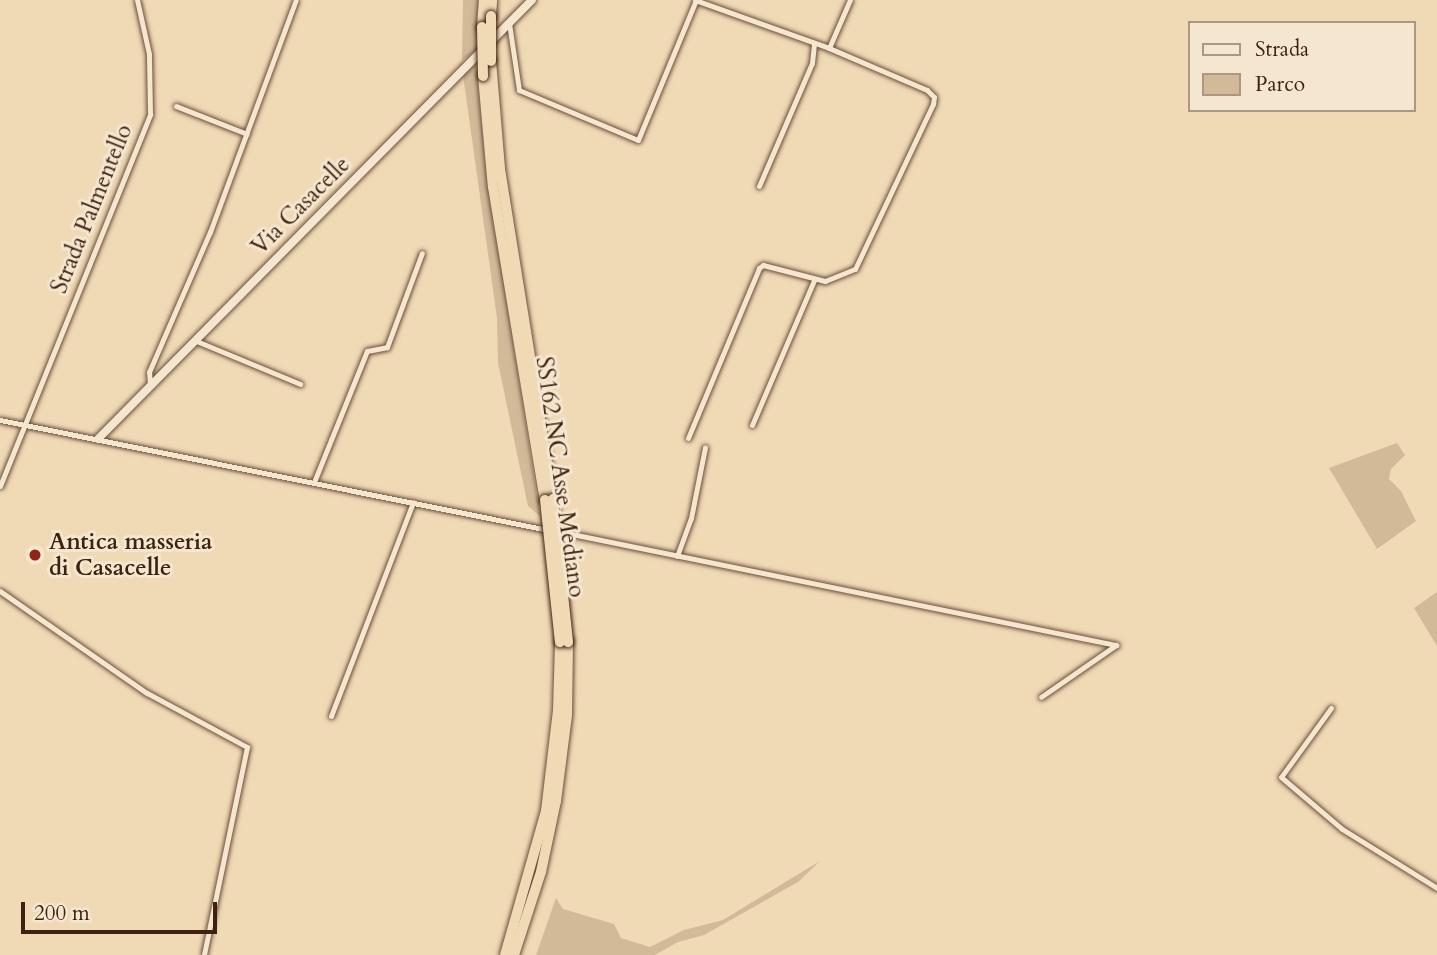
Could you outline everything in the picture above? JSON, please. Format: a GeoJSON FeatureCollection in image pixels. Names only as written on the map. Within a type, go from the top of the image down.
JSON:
{"type":"FeatureCollection","features":[{"type":"Feature","properties":{"kind":"highway","name":"SS162 NC Asse Mediano"},"geometry":{"type":"LineString","coordinates":[[484,0],[483,76],[493,187],[549,499]]}},
{"type":"Feature","properties":{"kind":"highway","name":"SS162 NC Asse Mediano"},"geometry":{"type":"LineString","coordinates":[[492,0],[491,61],[500,169],[549,499],[564,642],[558,761],[541,872],[514,955]]}},
{"type":"Feature","properties":{"kind":"highway","name":"SS162 NC Asse Mediano"},"geometry":{"type":"LineString","coordinates":[[505,955],[534,866],[558,761]]}},
{"type":"Feature","properties":{"kind":"street","name":"Strada Palmentello"},"geometry":{"type":"LineString","coordinates":[[0,486],[149,114],[149,54],[137,0]]}},
{"type":"Feature","properties":{"kind":"street"},"geometry":{"type":"LineString","coordinates":[[150,385],[149,372],[247,134],[296,0]]}},
{"type":"Feature","properties":{"kind":"street","name":"Via Casacelle"},"geometry":{"type":"LineString","coordinates":[[98,439],[532,0]]}},
{"type":"Feature","properties":{"kind":"street"},"geometry":{"type":"LineString","coordinates":[[509,23],[519,90],[638,141],[696,0],[890,72],[934,97],[855,269],[837,279],[814,280],[760,266],[688,438]]}},
{"type":"Feature","properties":{"kind":"street"},"geometry":{"type":"LineString","coordinates":[[829,48],[850,0]]}},
{"type":"Feature","properties":{"kind":"street"},"geometry":{"type":"LineString","coordinates":[[759,186],[812,64],[814,46]]}},
{"type":"Feature","properties":{"kind":"street"},"geometry":{"type":"LineString","coordinates":[[176,106],[247,134]]}},
{"type":"Feature","properties":{"kind":"street"},"geometry":{"type":"LineString","coordinates":[[314,482],[367,351],[387,347],[422,253]]}},
{"type":"Feature","properties":{"kind":"street"},"geometry":{"type":"LineString","coordinates":[[752,425],[814,280]]}},
{"type":"Feature","properties":{"kind":"street"},"geometry":{"type":"LineString","coordinates":[[194,340],[299,383]]}},
{"type":"Feature","properties":{"kind":"street"},"geometry":{"type":"LineString","coordinates":[[0,420],[1116,645],[1041,697]]}},
{"type":"Feature","properties":{"kind":"street"},"geometry":{"type":"LineString","coordinates":[[677,556],[691,518],[705,447]]}},
{"type":"Feature","properties":{"kind":"street"},"geometry":{"type":"LineString","coordinates":[[331,716],[413,502]]}},
{"type":"Feature","properties":{"kind":"street"},"geometry":{"type":"LineString","coordinates":[[0,591],[147,693],[247,747],[205,955]]}},
{"type":"Feature","properties":{"kind":"street"},"geometry":{"type":"LineString","coordinates":[[1331,708],[1281,777],[1342,829],[1437,888]]}},
{"type":"Feature","properties":{"kind":"green space"},"geometry":{"type":"Polygon","coordinates":[[[463,0],[479,0],[478,50],[462,60],[463,0]]]}},
{"type":"Feature","properties":{"kind":"green space"},"geometry":{"type":"Polygon","coordinates":[[[476,64],[486,170],[540,516],[528,506],[498,363],[497,318],[463,75],[476,64]]]}},
{"type":"Feature","properties":{"kind":"green space"},"geometry":{"type":"Polygon","coordinates":[[[1397,443],[1405,455],[1391,469],[1389,479],[1401,491],[1416,521],[1377,549],[1329,468],[1397,443]]]}},
{"type":"Feature","properties":{"kind":"green space"},"geometry":{"type":"Polygon","coordinates":[[[1437,592],[1437,646],[1414,608],[1437,592]]]}},
{"type":"Feature","properties":{"kind":"green space"},"geometry":{"type":"Polygon","coordinates":[[[820,861],[798,882],[704,935],[678,942],[655,955],[536,955],[556,898],[563,909],[614,924],[621,938],[650,947],[684,930],[723,920],[820,861]]]}},
{"type":"Feature","properties":{"kind":"place","name":"Antica masseria di Casacelle"},"geometry":{"type":"Point","coordinates":[35,555]}}]}
